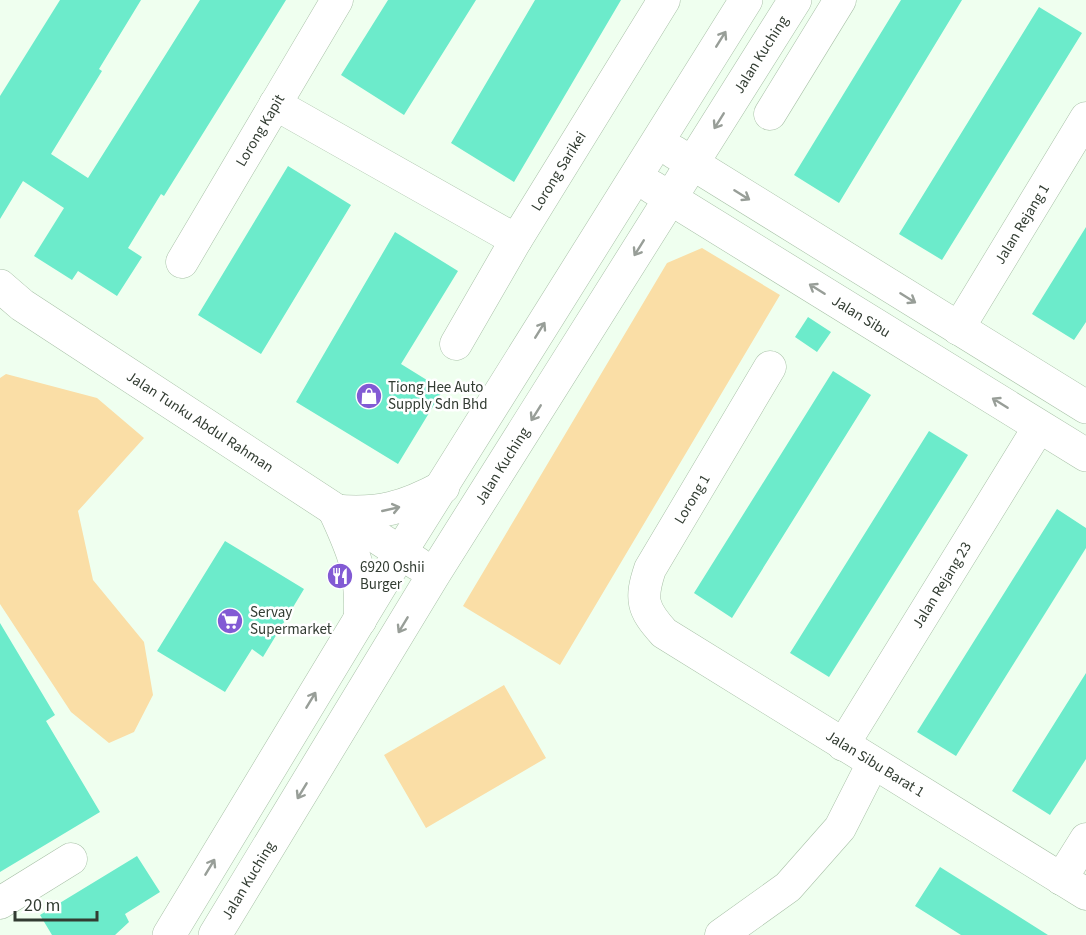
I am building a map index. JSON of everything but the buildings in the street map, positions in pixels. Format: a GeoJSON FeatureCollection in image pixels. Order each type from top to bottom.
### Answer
{"type":"FeatureCollection","features":[{"type":"Feature","properties":{"kind":"street","name":"Lorong Kapit"},"geometry":{"type":"LineString","coordinates":[[182,262],[338,0]]}},
{"type":"Feature","properties":{"kind":"street","name":"Lorong Sarikei"},"geometry":{"type":"LineString","coordinates":[[456,344],[516,240],[664,0]]}},
{"type":"Feature","properties":{"kind":"street"},"geometry":{"type":"LineString","coordinates":[[169,935],[400,553],[746,0]]}},
{"type":"Feature","properties":{"kind":"street","name":"Jalan Kuching"},"geometry":{"type":"LineString","coordinates":[[215,935],[434,574],[795,0]]}},
{"type":"Feature","properties":{"kind":"street"},"geometry":{"type":"LineString","coordinates":[[770,114],[840,0]]}},
{"type":"Feature","properties":{"kind":"street"},"geometry":{"type":"LineString","coordinates":[[275,104],[516,240]]}},
{"type":"Feature","properties":{"kind":"street","name":"Jalan Rejang 1"},"geometry":{"type":"LineString","coordinates":[[958,328],[1086,118]]}},
{"type":"Feature","properties":{"kind":"street"},"geometry":{"type":"LineString","coordinates":[[657,142],[1086,407]]}},
{"type":"Feature","properties":{"kind":"street","name":"Jalan Sibu"},"geometry":{"type":"LineString","coordinates":[[635,177],[1086,455]]}},
{"type":"Feature","properties":{"kind":"street","name":"Jalan Tunku Abdul Rahman"},"geometry":{"type":"LineString","coordinates":[[0,286],[22,305],[434,574]]}},
{"type":"Feature","properties":{"kind":"street","name":"Lorong 1"},"geometry":{"type":"LineString","coordinates":[[664,633],[650,618],[644,607],[643,590],[650,569],[770,367]]}},
{"type":"Feature","properties":{"kind":"street","name":"Jalan Rejang 23"},"geometry":{"type":"LineString","coordinates":[[843,745],[1039,427]]}},
{"type":"Feature","properties":{"kind":"street"},"geometry":{"type":"LineString","coordinates":[[360,620],[362,591],[357,563],[335,511],[367,513],[396,509],[443,487]]}},
{"type":"Feature","properties":{"kind":"street","name":"Jalan Sibu Barat 1"},"geometry":{"type":"LineString","coordinates":[[664,633],[1073,886]]}},
{"type":"Feature","properties":{"kind":"street"},"geometry":{"type":"LineString","coordinates":[[721,935],[788,887],[840,828],[873,763]]}},
{"type":"Feature","properties":{"kind":"street"},"geometry":{"type":"LineString","coordinates":[[1073,886],[1086,839]]}},
{"type":"Feature","properties":{"kind":"street"},"geometry":{"type":"LineString","coordinates":[[0,903],[71,860]]}},
{"type":"Feature","properties":{"kind":"shaded area"},"geometry":{"type":"Polygon","coordinates":[[[702,248],[780,295],[560,665],[463,606],[667,263],[702,248]]]}},
{"type":"Feature","properties":{"kind":"shaded area"},"geometry":{"type":"Polygon","coordinates":[[[6,374],[97,398],[144,438],[78,511],[93,580],[144,642],[153,695],[134,732],[109,743],[71,712],[0,604],[0,378],[6,374]]]}},
{"type":"Feature","properties":{"kind":"shaded area"},"geometry":{"type":"Polygon","coordinates":[[[504,685],[546,758],[426,828],[384,755],[504,685]]]}},
{"type":"Feature","properties":{"kind":"place","name":"Tiong Hee Auto Supply Sdn Bhd"},"geometry":{"type":"Point","coordinates":[369,396]}},
{"type":"Feature","properties":{"kind":"place","name":"6920 Oshii Burger"},"geometry":{"type":"Point","coordinates":[340,576]}},
{"type":"Feature","properties":{"kind":"place","name":"Servay Supermarket"},"geometry":{"type":"Point","coordinates":[230,621]}}]}
